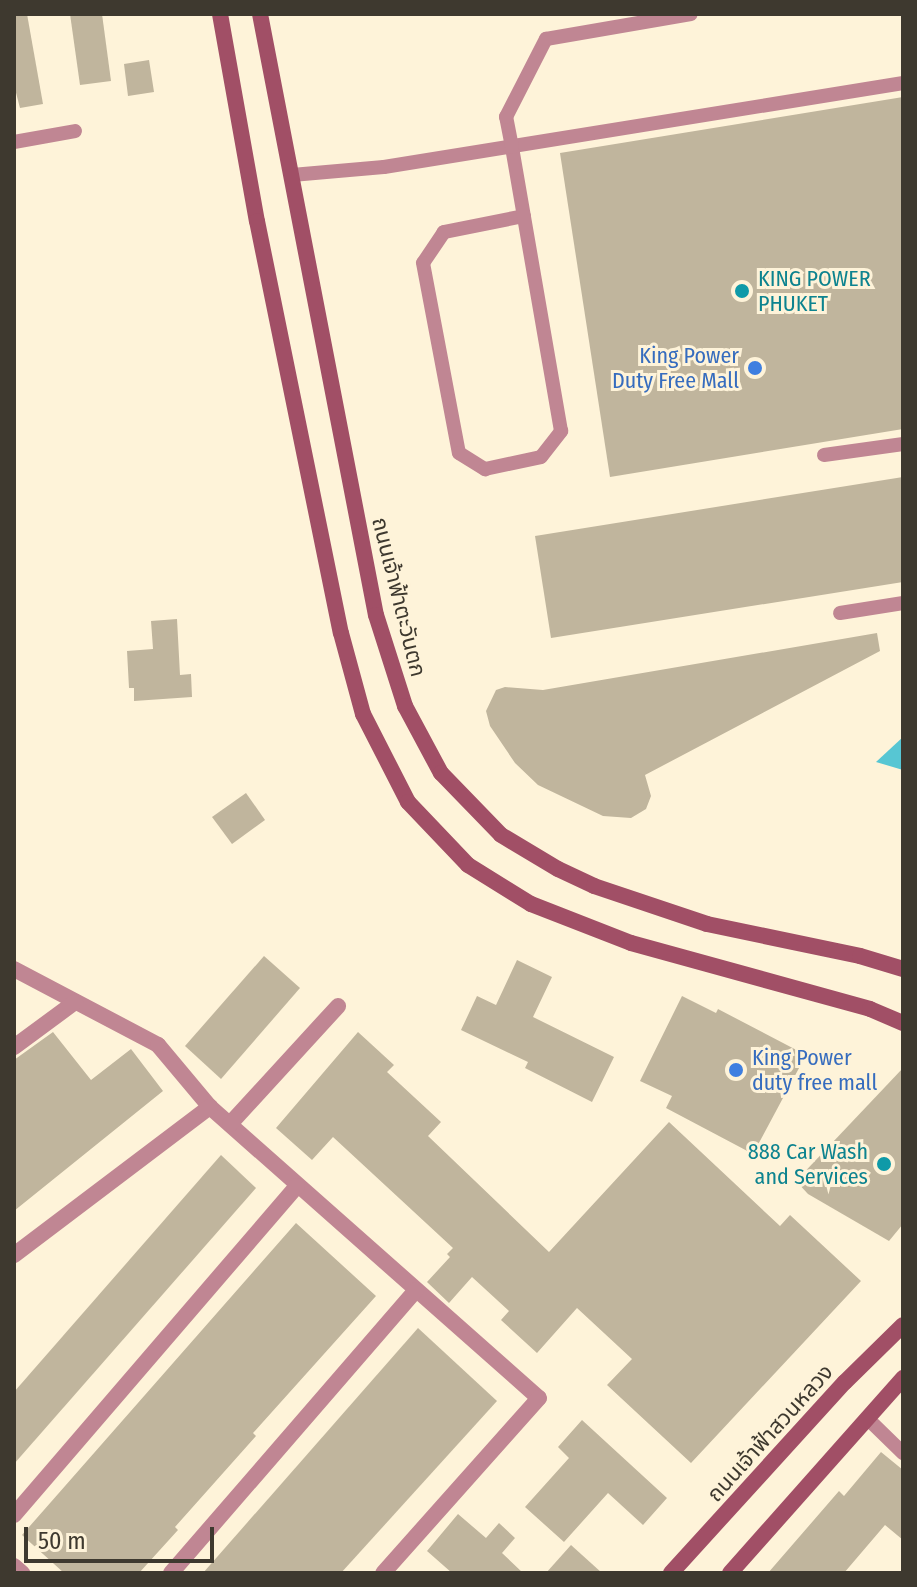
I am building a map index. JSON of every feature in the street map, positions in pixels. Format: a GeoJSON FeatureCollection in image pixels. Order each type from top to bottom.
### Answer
{"type":"FeatureCollection","features":[{"type":"Feature","properties":{"kind":"main road"},"geometry":{"type":"LineString","coordinates":[[220,14],[257,221],[352,678],[379,751],[413,809],[468,865],[531,904],[631,943],[870,1009],[903,1023]]}},
{"type":"Feature","properties":{"kind":"main road","name":"ถนนเจ้าฟ้าตะวันตก"},"geometry":{"type":"LineString","coordinates":[[260,14],[376,615],[405,706],[441,773],[501,835],[558,869],[594,886],[707,924],[860,956],[903,969]]}},
{"type":"Feature","properties":{"kind":"main road","name":"ถนนเจ้าฟ้าสวนหลวง"},"geometry":{"type":"LineString","coordinates":[[671,1573],[845,1382],[903,1325]]}},
{"type":"Feature","properties":{"kind":"main road"},"geometry":{"type":"LineString","coordinates":[[730,1573],[903,1378]]}},
{"type":"Feature","properties":{"kind":"street"},"geometry":{"type":"LineString","coordinates":[[14,969],[158,1045],[210,1107],[539,1398],[383,1573]]}},
{"type":"Feature","properties":{"kind":"street"},"geometry":{"type":"LineString","coordinates":[[14,1047],[75,1002]]}},
{"type":"Feature","properties":{"kind":"street"},"geometry":{"type":"LineString","coordinates":[[230,1124],[338,1006]]}},
{"type":"Feature","properties":{"kind":"street"},"geometry":{"type":"LineString","coordinates":[[14,1255],[210,1107]]}},
{"type":"Feature","properties":{"kind":"street"},"geometry":{"type":"LineString","coordinates":[[14,1515],[297,1186]]}},
{"type":"Feature","properties":{"kind":"street"},"geometry":{"type":"LineString","coordinates":[[171,1573],[416,1290]]}},
{"type":"Feature","properties":{"kind":"street"},"geometry":{"type":"LineString","coordinates":[[14,1566],[22,1573]]}},
{"type":"Feature","properties":{"kind":"lane"},"geometry":{"type":"LineString","coordinates":[[524,216],[444,232],[423,263],[459,453],[485,469],[541,457],[561,431],[524,216],[512,147],[506,117],[546,39],[691,14]]}},
{"type":"Feature","properties":{"kind":"lane"},"geometry":{"type":"LineString","coordinates":[[292,175],[384,167],[903,83]]}},
{"type":"Feature","properties":{"kind":"lane"},"geometry":{"type":"LineString","coordinates":[[14,142],[75,131]]}},
{"type":"Feature","properties":{"kind":"lane"},"geometry":{"type":"LineString","coordinates":[[824,455],[903,444]]}},
{"type":"Feature","properties":{"kind":"lane"},"geometry":{"type":"LineString","coordinates":[[840,613],[903,603]]}},
{"type":"Feature","properties":{"kind":"lane"},"geometry":{"type":"LineString","coordinates":[[868,1419],[903,1453]]}},
{"type":"Feature","properties":{"kind":"water"},"geometry":{"type":"Polygon","coordinates":[[[903,737],[903,770],[876,762],[903,737]]]}},
{"type":"Feature","properties":{"kind":"building"},"geometry":{"type":"Polygon","coordinates":[[[14,14],[27,14],[43,104],[20,108],[14,85],[14,14]]]}},
{"type":"Feature","properties":{"kind":"building"},"geometry":{"type":"Polygon","coordinates":[[[70,14],[102,14],[111,81],[80,85],[70,14]]]}},
{"type":"Feature","properties":{"kind":"building"},"geometry":{"type":"Polygon","coordinates":[[[149,60],[154,92],[128,96],[124,64],[149,60]]]}},
{"type":"Feature","properties":{"kind":"building","name":"KING POWER PHUKET"},"geometry":{"type":"Polygon","coordinates":[[[903,97],[903,429],[610,477],[560,153],[903,97]]]}},
{"type":"Feature","properties":{"kind":"building"},"geometry":{"type":"Polygon","coordinates":[[[903,477],[903,582],[551,638],[535,536],[903,477]]]}},
{"type":"Feature","properties":{"kind":"building"},"geometry":{"type":"Polygon","coordinates":[[[177,619],[180,675],[191,674],[192,697],[134,701],[134,688],[129,688],[127,651],[153,649],[151,621],[177,619]]]}},
{"type":"Feature","properties":{"kind":"building"},"geometry":{"type":"Polygon","coordinates":[[[877,633],[880,651],[645,775],[651,796],[646,809],[631,818],[603,816],[538,785],[515,763],[490,726],[486,711],[496,690],[505,687],[543,690],[877,633]]]}},
{"type":"Feature","properties":{"kind":"building"},"geometry":{"type":"Polygon","coordinates":[[[246,793],[265,820],[232,844],[212,817],[246,793]]]}},
{"type":"Feature","properties":{"kind":"building"},"geometry":{"type":"Polygon","coordinates":[[[264,956],[300,988],[221,1079],[185,1046],[264,956]]]}},
{"type":"Feature","properties":{"kind":"building"},"geometry":{"type":"Polygon","coordinates":[[[517,960],[552,977],[533,1017],[614,1057],[592,1102],[525,1068],[528,1062],[461,1030],[477,996],[496,1005],[517,960]]]}},
{"type":"Feature","properties":{"kind":"building"},"geometry":{"type":"Polygon","coordinates":[[[682,996],[716,1013],[718,1009],[806,1055],[753,1154],[666,1108],[672,1096],[640,1081],[682,996]]]}},
{"type":"Feature","properties":{"kind":"building"},"geometry":{"type":"Polygon","coordinates":[[[53,1032],[91,1080],[131,1049],[163,1091],[14,1211],[14,1060],[53,1032]]]}},
{"type":"Feature","properties":{"kind":"building"},"geometry":{"type":"Polygon","coordinates":[[[358,1032],[394,1065],[387,1072],[441,1122],[428,1136],[549,1252],[669,1122],[780,1226],[790,1215],[861,1281],[691,1463],[607,1385],[632,1359],[577,1308],[537,1353],[501,1320],[509,1311],[472,1277],[449,1303],[427,1282],[450,1257],[447,1254],[453,1248],[333,1137],[312,1160],[276,1128],[358,1032]]]}},
{"type":"Feature","properties":{"kind":"building"},"geometry":{"type":"Polygon","coordinates":[[[903,1068],[903,1224],[889,1241],[808,1194],[796,1181],[903,1068]]]}},
{"type":"Feature","properties":{"kind":"building"},"geometry":{"type":"Polygon","coordinates":[[[221,1155],[256,1188],[14,1464],[14,1392],[221,1155]]]}},
{"type":"Feature","properties":{"kind":"building"},"geometry":{"type":"Polygon","coordinates":[[[296,1223],[376,1296],[253,1433],[256,1436],[175,1527],[178,1530],[139,1573],[64,1573],[22,1535],[296,1223]]]}},
{"type":"Feature","properties":{"kind":"building"},"geometry":{"type":"Polygon","coordinates":[[[418,1328],[497,1401],[341,1573],[203,1573],[418,1328]]]}},
{"type":"Feature","properties":{"kind":"building"},"geometry":{"type":"Polygon","coordinates":[[[582,1420],[667,1498],[643,1525],[608,1493],[564,1542],[525,1507],[569,1458],[558,1447],[582,1420]]]}},
{"type":"Feature","properties":{"kind":"building"},"geometry":{"type":"Polygon","coordinates":[[[881,1452],[903,1470],[903,1540],[885,1525],[844,1573],[768,1573],[839,1491],[844,1496],[881,1452]]]}},
{"type":"Feature","properties":{"kind":"building"},"geometry":{"type":"Polygon","coordinates":[[[458,1514],[486,1538],[499,1523],[515,1538],[502,1553],[523,1573],[452,1573],[427,1551],[458,1514]]]}},
{"type":"Feature","properties":{"kind":"building"},"geometry":{"type":"Polygon","coordinates":[[[571,1545],[602,1573],[546,1573],[571,1545]]]}},
{"type":"Feature","properties":{"kind":"place","name":"KING POWER PHUKET"},"geometry":{"type":"Point","coordinates":[742,291]}},
{"type":"Feature","properties":{"kind":"place","name":"King Power Duty Free Mall"},"geometry":{"type":"Point","coordinates":[755,368]}},
{"type":"Feature","properties":{"kind":"place","name":"King Power duty free mall"},"geometry":{"type":"Point","coordinates":[736,1070]}},
{"type":"Feature","properties":{"kind":"place","name":"888 Car Wash and Services"},"geometry":{"type":"Point","coordinates":[884,1164]}}]}
